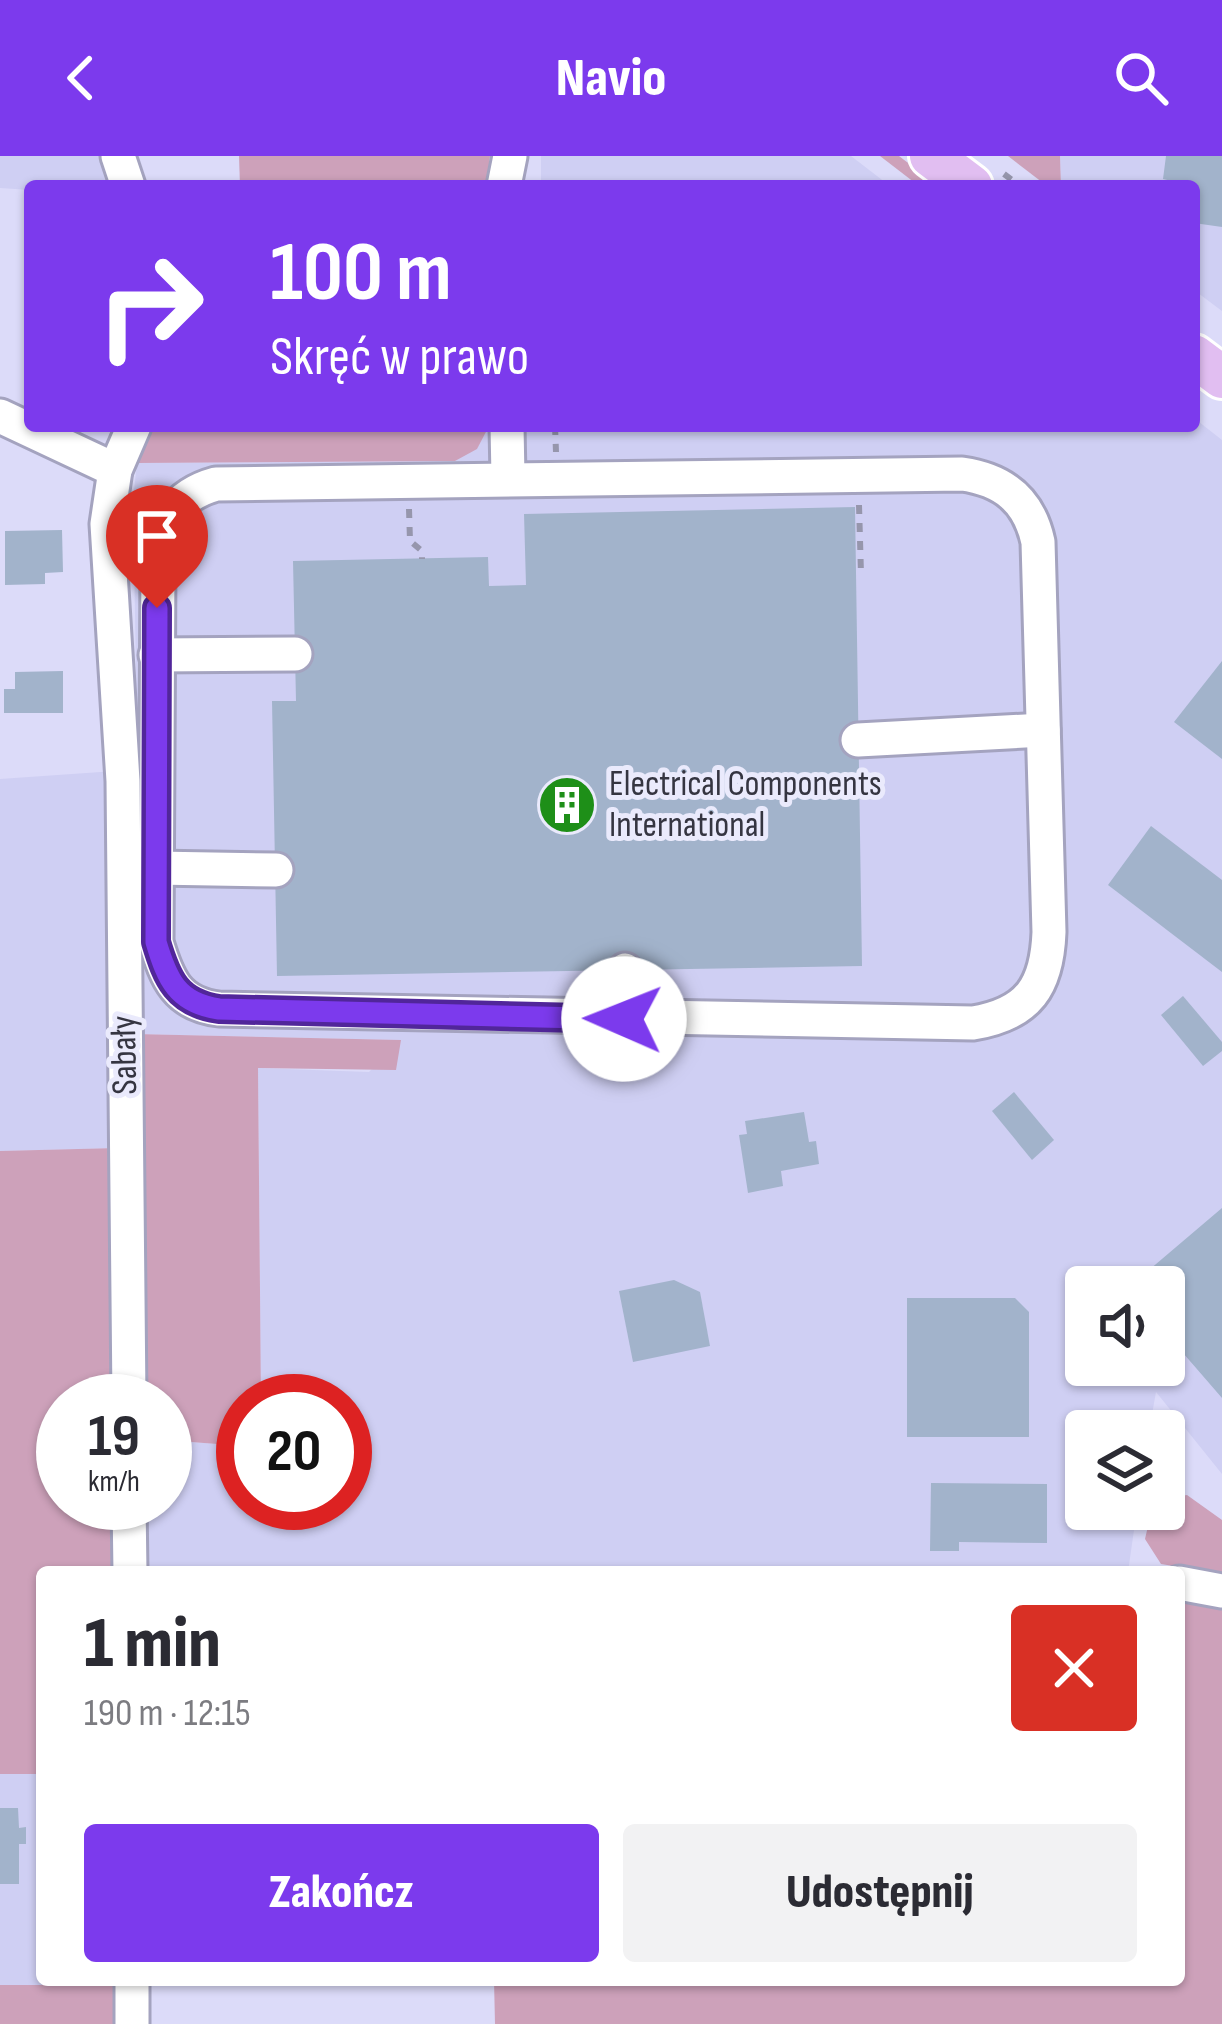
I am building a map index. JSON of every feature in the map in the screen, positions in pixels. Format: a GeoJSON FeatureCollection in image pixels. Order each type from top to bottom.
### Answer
{"type":"FeatureCollection","features":[{"type":"Feature","properties":{"kind":"main road"},"geometry":{"type":"LineString","coordinates":[[932,156],[963,180]]}},
{"type":"Feature","properties":{"kind":"street"},"geometry":{"type":"LineString","coordinates":[[34,432],[115,470]]}},
{"type":"Feature","properties":{"kind":"street","name":"Sabały"},"geometry":{"type":"LineString","coordinates":[[129,1374],[123,781],[107,524],[115,470],[131,432]]}},
{"type":"Feature","properties":{"kind":"street"},"geometry":{"type":"LineString","coordinates":[[507,432],[508,477]]}},
{"type":"Feature","properties":{"kind":"street"},"geometry":{"type":"LineString","coordinates":[[923,473],[985,477],[1024,503],[1038,542],[1048,957],[1034,993],[997,1019],[973,1023],[202,1007],[176,992],[156,942],[154,868],[160,539],[176,505],[194,490],[216,484],[508,477],[923,473]]}},
{"type":"Feature","properties":{"kind":"street"},"geometry":{"type":"LineString","coordinates":[[156,655],[295,654]]}},
{"type":"Feature","properties":{"kind":"street"},"geometry":{"type":"LineString","coordinates":[[858,740],[1043,730]]}},
{"type":"Feature","properties":{"kind":"street"},"geometry":{"type":"LineString","coordinates":[[154,868],[276,870]]}},
{"type":"Feature","properties":{"kind":"street"},"geometry":{"type":"LineString","coordinates":[[624,1019],[625,970]]}},
{"type":"Feature","properties":{"kind":"street"},"geometry":{"type":"LineString","coordinates":[[129,1530],[130,1566]]}},
{"type":"Feature","properties":{"kind":"street"},"geometry":{"type":"LineString","coordinates":[[1185,1584],[1222,1591]]}},
{"type":"Feature","properties":{"kind":"street"},"geometry":{"type":"LineString","coordinates":[[132,1986],[132,2024]]}},
{"type":"Feature","properties":{"kind":"shaded area"},"geometry":{"type":"Polygon","coordinates":[[[0,156],[104,156],[110,180],[24,180],[24,190],[0,188],[0,156]]]}},
{"type":"Feature","properties":{"kind":"shaded area"},"geometry":{"type":"Polygon","coordinates":[[[239,156],[490,156],[488,180],[240,180],[239,156]]]}},
{"type":"Feature","properties":{"kind":"shaded area"},"geometry":{"type":"Polygon","coordinates":[[[541,156],[851,156],[882,180],[541,180],[541,156]]]}},
{"type":"Feature","properties":{"kind":"shaded area"},"geometry":{"type":"Polygon","coordinates":[[[880,156],[899,156],[930,180],[911,180],[880,156]]]}},
{"type":"Feature","properties":{"kind":"shaded area"},"geometry":{"type":"Polygon","coordinates":[[[1008,156],[1060,156],[1061,180],[1039,180],[1008,156]]]}},
{"type":"Feature","properties":{"kind":"shaded area"},"geometry":{"type":"Polygon","coordinates":[[[1060,156],[1222,156],[1222,311],[1200,294],[1200,180],[1061,180],[1060,156]]]}},
{"type":"Feature","properties":{"kind":"shaded area"},"geometry":{"type":"Polygon","coordinates":[[[1200,423],[1222,440],[1222,1474],[1185,1428],[1185,1410],[1170,1410],[1156,1392],[1153,1410],[1065,1410],[1065,1530],[1134,1530],[1129,1566],[140,1566],[139,1530],[192,1530],[192,1442],[216,1444],[216,1530],[372,1530],[372,1374],[261,1374],[258,1068],[369,1072],[400,1040],[135,1034],[138,786],[133,500],[137,463],[455,461],[483,432],[1200,432],[1200,423]]]}},
{"type":"Feature","properties":{"kind":"shaded area"},"geometry":{"type":"Polygon","coordinates":[[[146,432],[486,432],[477,449],[455,461],[137,463],[146,432]]]}},
{"type":"Feature","properties":{"kind":"shaded area"},"geometry":{"type":"Polygon","coordinates":[[[115,771],[117,1148],[0,1151],[0,779],[115,771]]]}},
{"type":"Feature","properties":{"kind":"shaded area"},"geometry":{"type":"Polygon","coordinates":[[[135,1034],[401,1040],[396,1070],[258,1068],[261,1374],[216,1374],[216,1444],[192,1442],[192,1374],[137,1374],[135,1034]]]}},
{"type":"Feature","properties":{"kind":"shaded area"},"geometry":{"type":"Polygon","coordinates":[[[117,1148],[120,1374],[36,1374],[36,1530],[121,1530],[121,1566],[36,1566],[36,1774],[0,1774],[0,1151],[117,1148]]]}},
{"type":"Feature","properties":{"kind":"shaded area"},"geometry":{"type":"Polygon","coordinates":[[[1187,1495],[1222,1520],[1222,1574],[1161,1564],[1145,1539],[1147,1530],[1185,1530],[1187,1495]]]}},
{"type":"Feature","properties":{"kind":"shaded area"},"geometry":{"type":"Polygon","coordinates":[[[1185,1598],[1222,1603],[1222,2024],[495,2024],[494,1986],[1185,1986],[1185,1598]]]}},
{"type":"Feature","properties":{"kind":"shaded area"},"geometry":{"type":"Polygon","coordinates":[[[0,1774],[36,1774],[36,1985],[0,1985],[0,1774]]]}},
{"type":"Feature","properties":{"kind":"shaded area"},"geometry":{"type":"Polygon","coordinates":[[[0,1985],[113,1986],[121,1991],[122,2024],[0,2024],[0,1985]]]}},
{"type":"Feature","properties":{"kind":"building"},"geometry":{"type":"Polygon","coordinates":[[[1166,156],[1222,156],[1222,227],[1200,224],[1200,180],[1163,179],[1166,156]]]}},
{"type":"Feature","properties":{"kind":"building","name":"Electrical Components International"},"geometry":{"type":"Polygon","coordinates":[[[855,507],[862,966],[277,976],[272,701],[296,701],[293,561],[488,557],[489,586],[526,585],[524,514],[855,507]]]}},
{"type":"Feature","properties":{"kind":"building"},"geometry":{"type":"Polygon","coordinates":[[[62,530],[63,572],[45,573],[45,584],[5,585],[5,531],[62,530]]]}},
{"type":"Feature","properties":{"kind":"building"},"geometry":{"type":"Polygon","coordinates":[[[1222,661],[1222,759],[1174,722],[1222,661]]]}},
{"type":"Feature","properties":{"kind":"building"},"geometry":{"type":"Polygon","coordinates":[[[63,671],[63,713],[4,713],[4,689],[15,689],[15,672],[63,671]]]}},
{"type":"Feature","properties":{"kind":"building"},"geometry":{"type":"Polygon","coordinates":[[[1151,826],[1222,880],[1222,972],[1108,885],[1151,826]]]}},
{"type":"Feature","properties":{"kind":"building"},"geometry":{"type":"Polygon","coordinates":[[[1183,996],[1222,1042],[1222,1051],[1203,1066],[1161,1015],[1183,996]]]}},
{"type":"Feature","properties":{"kind":"building"},"geometry":{"type":"Polygon","coordinates":[[[1014,1092],[1054,1140],[1032,1160],[992,1111],[1014,1092]]]}},
{"type":"Feature","properties":{"kind":"building"},"geometry":{"type":"Polygon","coordinates":[[[804,1112],[819,1164],[781,1171],[783,1186],[748,1193],[739,1135],[747,1134],[745,1121],[804,1112]]]}},
{"type":"Feature","properties":{"kind":"building"},"geometry":{"type":"Polygon","coordinates":[[[1222,1208],[1222,1398],[1185,1355],[1185,1266],[1154,1266],[1222,1208]]]}},
{"type":"Feature","properties":{"kind":"building"},"geometry":{"type":"Polygon","coordinates":[[[674,1280],[700,1292],[710,1346],[633,1362],[619,1291],[674,1280]]]}},
{"type":"Feature","properties":{"kind":"building"},"geometry":{"type":"Polygon","coordinates":[[[907,1298],[1015,1298],[1029,1312],[1029,1437],[907,1437],[907,1298]]]}},
{"type":"Feature","properties":{"kind":"building"},"geometry":{"type":"Polygon","coordinates":[[[931,1483],[1047,1484],[1047,1543],[959,1542],[959,1551],[930,1551],[931,1483]]]}},
{"type":"Feature","properties":{"kind":"building"},"geometry":{"type":"Polygon","coordinates":[[[0,1808],[18,1808],[19,1828],[26,1827],[26,1844],[19,1844],[19,1884],[0,1884],[0,1808]]]}},
{"type":"Feature","properties":{"kind":"place","name":"Electrical Components International"},"geometry":{"type":"Point","coordinates":[567,805]}},
{"type":"Feature","properties":{"kind":"route"},"geometry":{"type":"LineString","coordinates":[[157,608],[156,942],[176,992],[202,1007],[219,1009],[624,1019]]}}]}
